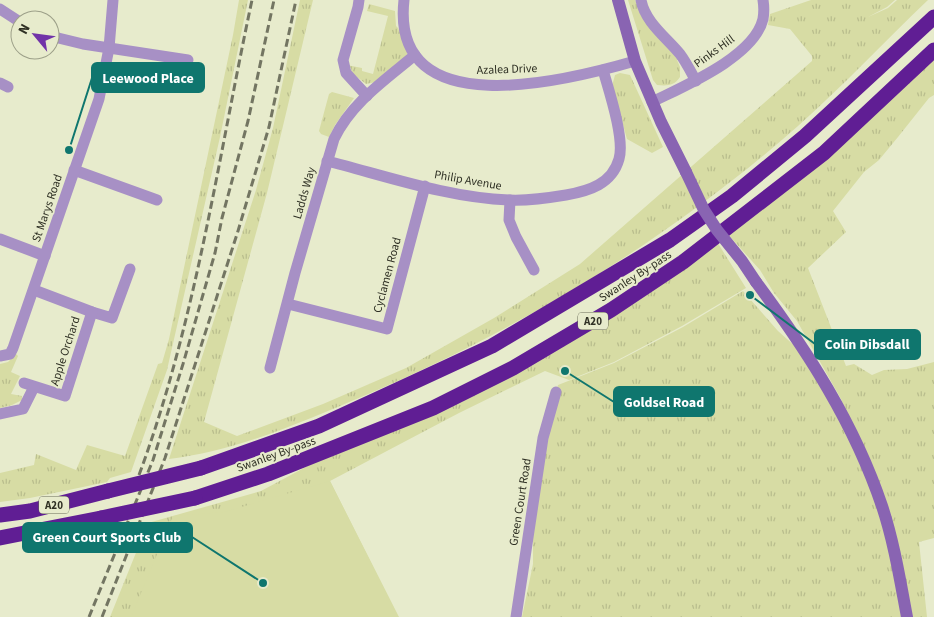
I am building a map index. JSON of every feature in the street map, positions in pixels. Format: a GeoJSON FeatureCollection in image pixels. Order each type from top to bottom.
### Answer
{"type":"FeatureCollection","features":[{"type":"Feature","properties":{"kind":"highway","name":"Swanley By-pass"},"geometry":{"type":"LineString","coordinates":[[0,516],[30,511],[217,463],[319,426],[492,346],[670,240],[732,196],[805,136],[934,17]]}},
{"type":"Feature","properties":{"kind":"highway","name":"Swanley By-pass"},"geometry":{"type":"LineString","coordinates":[[85,522],[195,498],[268,474],[433,408],[513,368],[611,310],[683,262],[824,153],[934,50]]}},
{"type":"Feature","properties":{"kind":"highway","name":"A20"},"geometry":{"type":"LineString","coordinates":[[0,538],[85,522]]}},
{"type":"Feature","properties":{"kind":"highway"},"geometry":{"type":"LineString","coordinates":[[0,545],[57,535],[85,522]]}},
{"type":"Feature","properties":{"kind":"main road"},"geometry":{"type":"LineString","coordinates":[[618,0],[635,60],[652,102],[704,210],[788,326],[855,437],[882,506],[893,547],[907,617]]}},
{"type":"Feature","properties":{"kind":"street","name":"St Marys Road"},"geometry":{"type":"LineString","coordinates":[[0,356],[10,354],[13,348],[99,99],[110,48],[113,0]]}},
{"type":"Feature","properties":{"kind":"street"},"geometry":{"type":"LineString","coordinates":[[359,0],[343,60],[346,73],[367,96]]}},
{"type":"Feature","properties":{"kind":"street","name":"Azalea Drive"},"geometry":{"type":"LineString","coordinates":[[404,0],[402,24],[406,40],[415,55],[435,74],[466,83],[506,86],[542,82],[603,70],[635,60]]}},
{"type":"Feature","properties":{"kind":"street"},"geometry":{"type":"LineString","coordinates":[[641,0],[642,8],[651,21],[681,54],[696,81]]}},
{"type":"Feature","properties":{"kind":"street","name":"Pinks Hill"},"geometry":{"type":"LineString","coordinates":[[652,102],[696,81],[718,68],[737,53],[752,39],[759,29],[763,18],[763,0]]}},
{"type":"Feature","properties":{"kind":"street"},"geometry":{"type":"LineString","coordinates":[[60,38],[83,44],[188,60]]}},
{"type":"Feature","properties":{"kind":"street","name":"Ladds Way"},"geometry":{"type":"LineString","coordinates":[[270,368],[327,161],[341,125],[354,108],[415,55]]}},
{"type":"Feature","properties":{"kind":"street","name":"Philip Avenue"},"geometry":{"type":"LineString","coordinates":[[327,161],[471,196],[510,200],[546,199],[577,193],[604,183],[610,177],[620,158],[620,137],[603,70]]}},
{"type":"Feature","properties":{"kind":"street"},"geometry":{"type":"LineString","coordinates":[[74,170],[157,200]]}},
{"type":"Feature","properties":{"kind":"street","name":"Cyclamen Road"},"geometry":{"type":"LineString","coordinates":[[288,304],[387,329],[425,186]]}},
{"type":"Feature","properties":{"kind":"street"},"geometry":{"type":"LineString","coordinates":[[510,200],[509,220],[534,270]]}},
{"type":"Feature","properties":{"kind":"street"},"geometry":{"type":"LineString","coordinates":[[0,239],[45,256]]}},
{"type":"Feature","properties":{"kind":"street","name":"Apple Orchard"},"geometry":{"type":"LineString","coordinates":[[34,290],[112,318],[130,269]]}},
{"type":"Feature","properties":{"kind":"street","name":"Apple Orchard"},"geometry":{"type":"LineString","coordinates":[[0,414],[23,409],[29,385],[65,396],[92,312]]}},
{"type":"Feature","properties":{"kind":"street","name":"Green Court Road"},"geometry":{"type":"LineString","coordinates":[[516,617],[543,438],[556,392]]}},
{"type":"Feature","properties":{"kind":"green space"},"geometry":{"type":"Polygon","coordinates":[[[239,0],[248,0],[220,137],[167,370],[131,472],[110,478],[107,482],[30,498],[0,502],[0,473],[34,465],[36,454],[76,470],[87,445],[125,456],[158,364],[162,363],[169,339],[239,0]]]}},
{"type":"Feature","properties":{"kind":"green space"},"geometry":{"type":"Polygon","coordinates":[[[300,0],[313,0],[267,193],[204,422],[237,436],[323,404],[406,368],[494,318],[580,264],[812,61],[812,56],[790,29],[768,25],[770,14],[811,0],[895,0],[887,7],[868,17],[888,8],[897,0],[928,0],[815,111],[749,167],[699,206],[592,278],[481,341],[366,395],[269,434],[219,449],[169,459],[256,190],[273,128],[300,0]]]}},
{"type":"Feature","properties":{"kind":"green space"},"geometry":{"type":"Polygon","coordinates":[[[628,0],[635,0],[641,14],[679,59],[677,60],[680,67],[680,77],[673,84],[657,85],[653,80],[628,0]]]}},
{"type":"Feature","properties":{"kind":"green space"},"geometry":{"type":"Polygon","coordinates":[[[369,4],[395,11],[396,26],[407,49],[407,56],[376,82],[366,84],[352,73],[351,68],[347,65],[362,68],[362,71],[373,74],[388,16],[367,11],[369,4]]]}},
{"type":"Feature","properties":{"kind":"green space"},"geometry":{"type":"Polygon","coordinates":[[[934,51],[934,95],[929,98],[879,160],[864,172],[833,211],[846,232],[808,268],[846,366],[854,364],[872,375],[884,370],[907,369],[934,362],[934,538],[919,542],[927,617],[909,617],[882,506],[841,399],[797,321],[774,293],[760,270],[725,231],[934,51]]]}},
{"type":"Feature","properties":{"kind":"green space"},"geometry":{"type":"Polygon","coordinates":[[[620,73],[630,75],[663,147],[652,153],[627,139],[612,86],[615,75],[620,73]]]}},
{"type":"Feature","properties":{"kind":"green space"},"geometry":{"type":"Polygon","coordinates":[[[332,92],[354,98],[329,137],[321,134],[319,131],[329,94],[332,92]]]}},
{"type":"Feature","properties":{"kind":"green space"},"geometry":{"type":"Polygon","coordinates":[[[714,237],[746,288],[682,326],[614,362],[569,380],[545,371],[459,413],[330,481],[398,617],[110,617],[148,523],[261,491],[345,446],[513,368],[714,237]]]}},
{"type":"Feature","properties":{"kind":"green space"},"geometry":{"type":"Polygon","coordinates":[[[743,291],[778,331],[806,356],[834,401],[880,507],[906,617],[522,617],[533,564],[533,511],[544,439],[558,385],[614,363],[683,327],[743,291]]]}},
{"type":"Feature","properties":{"kind":"green space"},"geometry":{"type":"Polygon","coordinates":[[[16,354],[18,356],[11,372],[20,376],[11,394],[22,396],[22,400],[0,408],[0,364],[8,362],[16,354]]]}},
{"type":"Feature","properties":{"kind":"green space"},"geometry":{"type":"Polygon","coordinates":[[[330,481],[399,617],[131,617],[173,516],[224,512],[330,481]]]}},
{"type":"Feature","properties":{"kind":"railway"},"geometry":{"type":"LineString","coordinates":[[139,475],[159,417],[191,299],[252,0]]}},
{"type":"Feature","properties":{"kind":"railway"},"geometry":{"type":"LineString","coordinates":[[89,617],[153,460],[183,364],[215,253],[222,218],[248,121],[274,0]]}},
{"type":"Feature","properties":{"kind":"railway"},"geometry":{"type":"LineString","coordinates":[[102,617],[165,458],[238,231],[269,127],[296,0]]}},
{"type":"Feature","properties":{"kind":"place","name":"Leewood Place"},"geometry":{"type":"Point","coordinates":[69,150]}},
{"type":"Feature","properties":{"kind":"place","name":"Colin Dibsdall"},"geometry":{"type":"Point","coordinates":[750,295]}},
{"type":"Feature","properties":{"kind":"place","name":"Goldsel Road"},"geometry":{"type":"Point","coordinates":[565,371]}},
{"type":"Feature","properties":{"kind":"place","name":"Green Court Sports Club"},"geometry":{"type":"Point","coordinates":[263,583]}}]}
